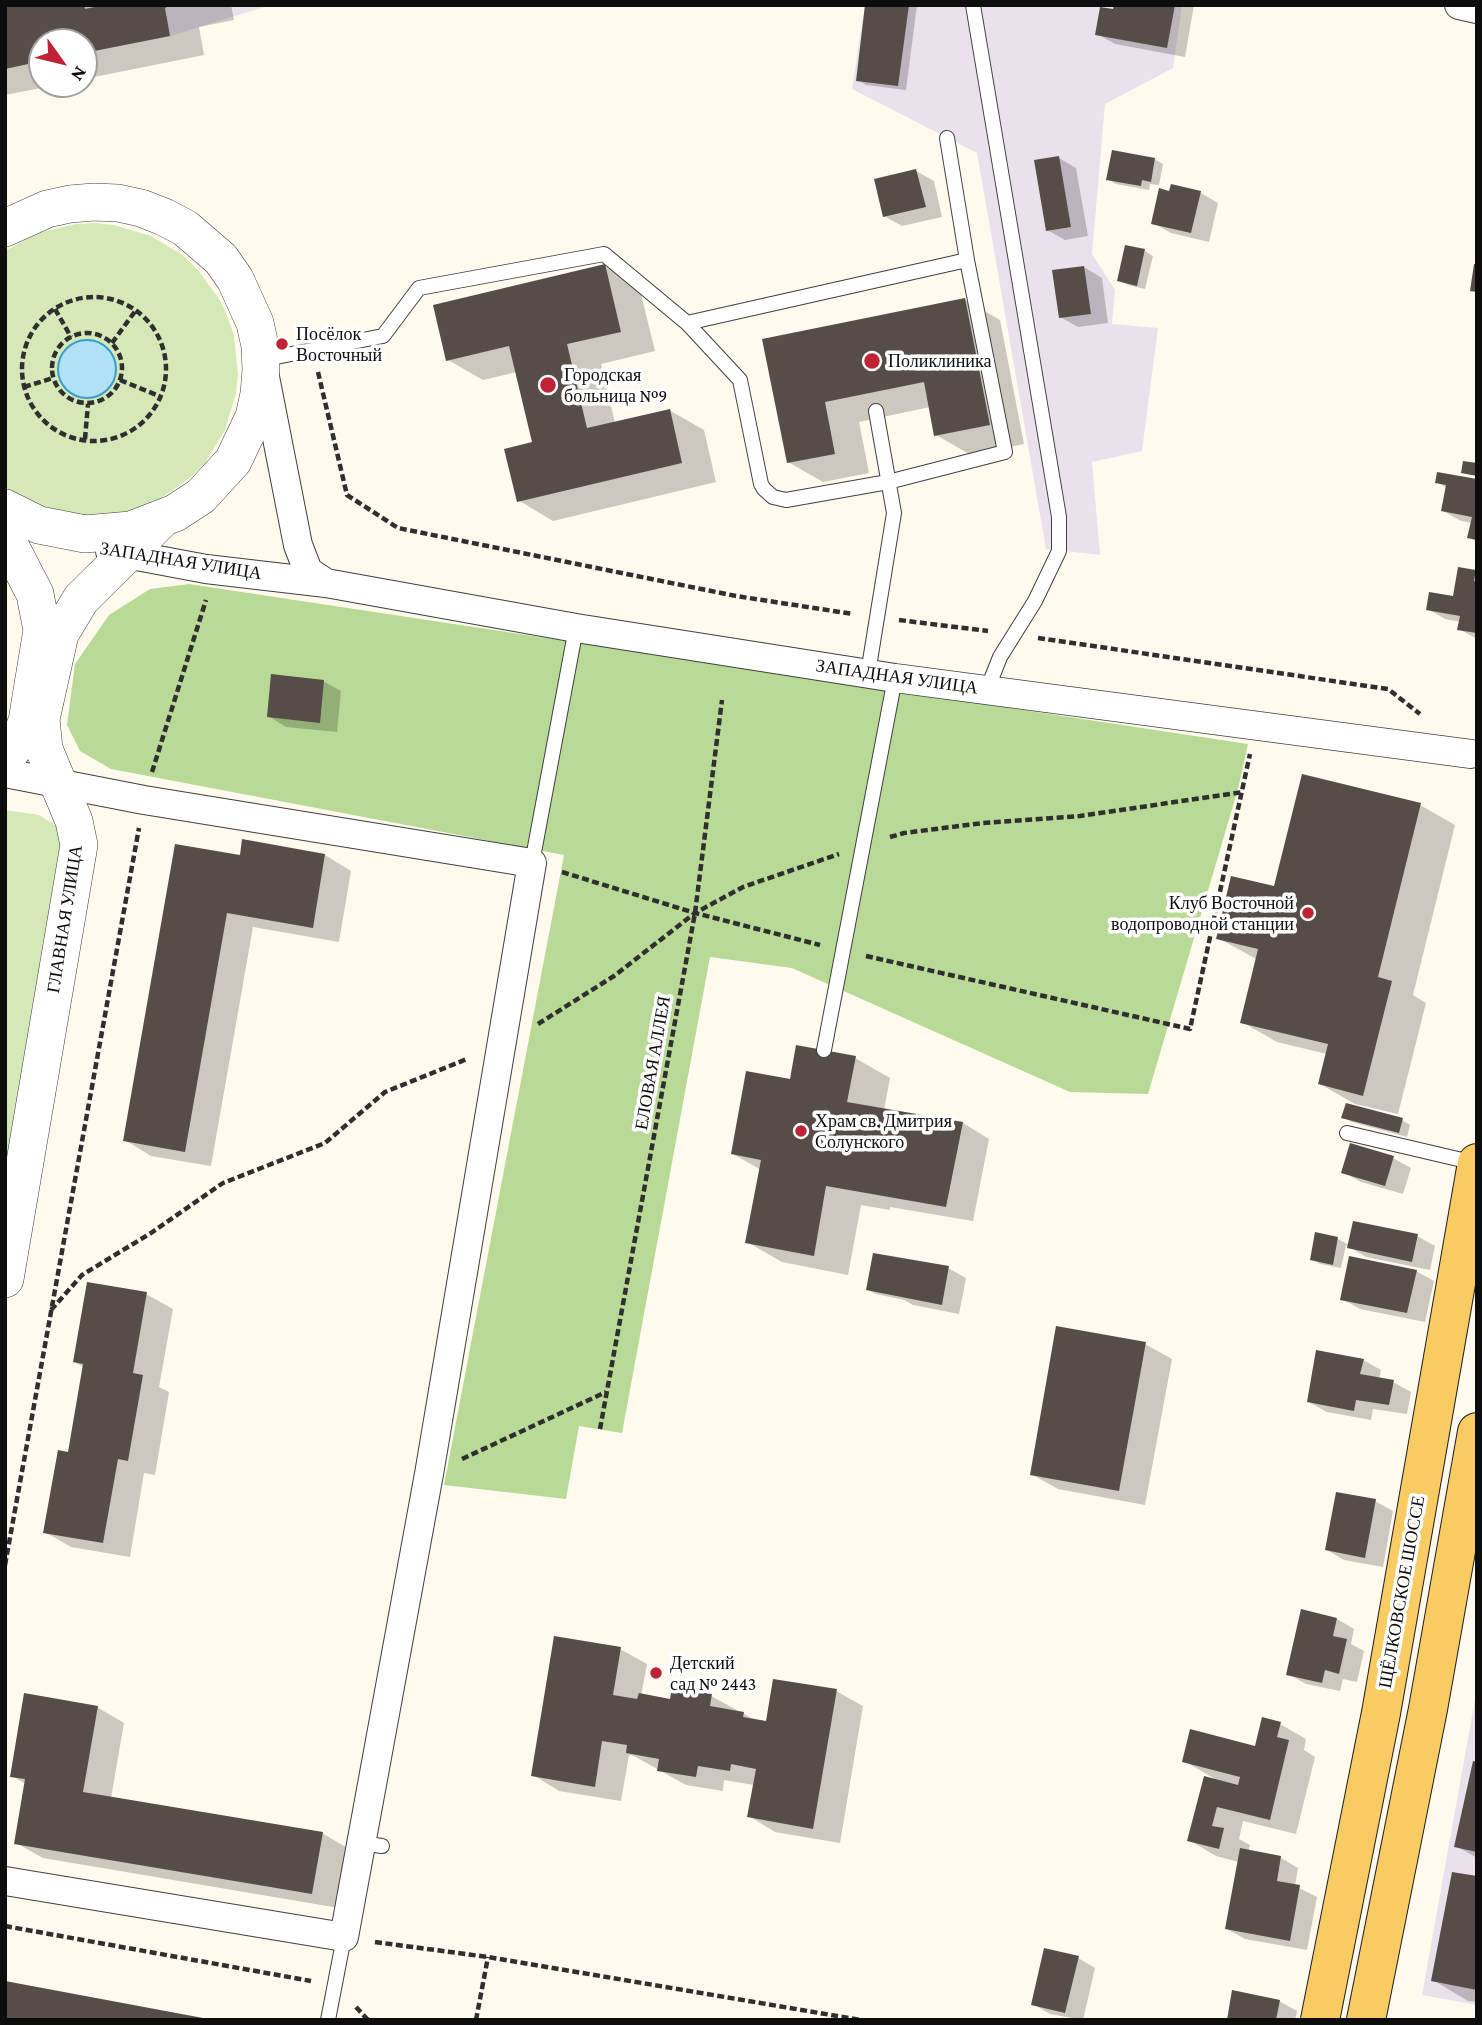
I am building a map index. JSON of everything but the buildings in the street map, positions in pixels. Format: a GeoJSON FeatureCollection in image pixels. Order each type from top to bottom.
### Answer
{"type":"FeatureCollection","features":[{"type":"Feature","properties":{"kind":"main road","name":"ЩЁЛКОВСКОЕ ШОССЕ"},"geometry":{"type":"LineString","coordinates":[[1320,2020],[1381,1713],[1477,1163]]}},
{"type":"Feature","properties":{"kind":"main road"},"geometry":{"type":"LineString","coordinates":[[1367,2020],[1428,1709],[1477,1432]]}},
{"type":"Feature","properties":{"kind":"street"},"geometry":{"type":"LineString","coordinates":[[1459,5],[1477,9]]}},
{"type":"Feature","properties":{"kind":"street"},"geometry":{"type":"LineString","coordinates":[[5,218],[70,204],[118,203],[141,208],[185,228],[221,259],[235,279],[255,323],[298,545],[308,571],[326,583]]}},
{"type":"Feature","properties":{"kind":"street"},"geometry":{"type":"LineString","coordinates":[[5,228],[47,209]]}},
{"type":"Feature","properties":{"kind":"street"},"geometry":{"type":"LineString","coordinates":[[5,508],[40,525],[70,533],[100,534],[131,530],[161,520],[201,496],[233,461],[254,417],[259,394],[261,360]]}},
{"type":"Feature","properties":{"kind":"street","name":"ГЛАВНАЯ УЛИЦА"},"geometry":{"type":"LineString","coordinates":[[5,1279],[79,845],[74,821],[44,749],[41,719],[60,634],[82,599],[161,520]]}},
{"type":"Feature","properties":{"kind":"street","name":"ЗАПАДНАЯ УЛИЦА"},"geometry":{"type":"LineString","coordinates":[[40,525],[67,539],[97,548],[206,569],[326,583],[576,628],[882,676],[1471,754]]}},
{"type":"Feature","properties":{"kind":"street"},"geometry":{"type":"LineString","coordinates":[[5,536],[35,594],[42,630],[27,721],[19,741],[5,759]]}},
{"type":"Feature","properties":{"kind":"street"},"geometry":{"type":"LineString","coordinates":[[5,773],[144,800],[532,863],[500,1042],[433,1485],[372,1844],[344,1937],[5,1881]]}},
{"type":"Feature","properties":{"kind":"lane"},"geometry":{"type":"LineString","coordinates":[[973,5],[1059,517],[1059,551],[1035,601],[1000,657],[987,690]]}},
{"type":"Feature","properties":{"kind":"lane"},"geometry":{"type":"LineString","coordinates":[[261,360],[383,336],[419,288],[604,254],[687,323],[740,380],[761,484],[768,493],[786,500],[888,482],[1005,453],[967,260],[947,138]]}},
{"type":"Feature","properties":{"kind":"lane"},"geometry":{"type":"LineString","coordinates":[[687,323],[967,260]]}},
{"type":"Feature","properties":{"kind":"lane"},"geometry":{"type":"LineString","coordinates":[[824,1050],[863,846],[882,676],[877,617],[894,513],[876,411]]}},
{"type":"Feature","properties":{"kind":"lane"},"geometry":{"type":"LineString","coordinates":[[532,863],[576,628]]}},
{"type":"Feature","properties":{"kind":"lane"},"geometry":{"type":"LineString","coordinates":[[1347,1133],[1477,1163]]}},
{"type":"Feature","properties":{"kind":"lane"},"geometry":{"type":"LineString","coordinates":[[328,2020],[344,1937]]}},
{"type":"Feature","properties":{"kind":"path"},"geometry":{"type":"LineString","coordinates":[[83,297],[120,301],[153,326],[164,347],[167,375],[155,409],[137,428],[123,435],[98,441],[68,436],[42,419],[24,387],[22,363],[31,334],[48,313],[55,309],[70,300],[83,297]]}},
{"type":"Feature","properties":{"kind":"path"},"geometry":{"type":"LineString","coordinates":[[55,309],[71,337]]}},
{"type":"Feature","properties":{"kind":"path"},"geometry":{"type":"LineString","coordinates":[[112,343],[135,310]]}},
{"type":"Feature","properties":{"kind":"path"},"geometry":{"type":"LineString","coordinates":[[79,334],[96,334],[112,343],[121,360],[120,380],[109,396],[88,404],[68,398],[60,391],[53,378],[52,365],[54,354],[61,345],[79,334]]}},
{"type":"Feature","properties":{"kind":"path"},"geometry":{"type":"LineString","coordinates":[[313,349],[347,495],[398,528],[736,596],[1388,690],[1471,754]]}},
{"type":"Feature","properties":{"kind":"path"},"geometry":{"type":"LineString","coordinates":[[24,387],[53,378]]}},
{"type":"Feature","properties":{"kind":"path"},"geometry":{"type":"LineString","coordinates":[[120,380],[159,396]]}},
{"type":"Feature","properties":{"kind":"path"},"geometry":{"type":"LineString","coordinates":[[85,439],[88,404]]}},
{"type":"Feature","properties":{"kind":"path"},"geometry":{"type":"LineString","coordinates":[[5,1565],[144,800],[207,600]]}},
{"type":"Feature","properties":{"kind":"path","name":"ЕЛОВАЯ АЛЛЕЯ"},"geometry":{"type":"LineString","coordinates":[[600,1429],[695,913],[722,700]]}},
{"type":"Feature","properties":{"kind":"path"},"geometry":{"type":"LineString","coordinates":[[532,863],[695,913],[843,951],[1190,1029],[1256,725]]}},
{"type":"Feature","properties":{"kind":"path"},"geometry":{"type":"LineString","coordinates":[[51,1310],[82,1275],[151,1233],[223,1183],[325,1143],[385,1092],[542,1021],[614,976],[695,913],[743,887],[904,833],[983,823],[1080,816],[1243,792]]}},
{"type":"Feature","properties":{"kind":"path"},"geometry":{"type":"LineString","coordinates":[[433,1485],[607,1391]]}},
{"type":"Feature","properties":{"kind":"path"},"geometry":{"type":"LineString","coordinates":[[5,1926],[334,1985]]}},
{"type":"Feature","properties":{"kind":"path"},"geometry":{"type":"LineString","coordinates":[[344,1937],[488,1957],[861,2020]]}},
{"type":"Feature","properties":{"kind":"path"},"geometry":{"type":"LineString","coordinates":[[476,2020],[488,1957]]}},
{"type":"Feature","properties":{"kind":"path"},"geometry":{"type":"LineString","coordinates":[[360,2012],[368,2020]]}},
{"type":"Feature","properties":{"kind":"shaded area"},"geometry":{"type":"Polygon","coordinates":[[[5,5],[271,5],[170,36],[98,50],[98,28],[28,28],[28,64],[5,69],[5,5]]]}},
{"type":"Feature","properties":{"kind":"shaded area"},"geometry":{"type":"Polygon","coordinates":[[[865,5],[1182,5],[1173,68],[1105,104],[1092,254],[1115,290],[1112,324],[1158,328],[1142,451],[1092,462],[1100,555],[1046,549],[977,153],[852,89],[865,5]]]}},
{"type":"Feature","properties":{"kind":"shaded area"},"geometry":{"type":"Polygon","coordinates":[[[1477,1688],[1477,2005],[1422,1995],[1477,1688]]]}},
{"type":"Feature","properties":{"kind":"green space"},"geometry":{"type":"Polygon","coordinates":[[[76,224],[114,225],[151,236],[184,256],[197,269],[220,300],[228,318],[234,336],[238,374],[236,393],[225,430],[205,463],[191,477],[160,499],[125,513],[86,517],[49,511],[5,489],[5,251],[38,233],[76,224]]]}},
{"type":"Feature","properties":{"kind":"green space"},"geometry":{"type":"Polygon","coordinates":[[[189,584],[1248,744],[1238,789],[1148,1094],[1070,1092],[792,968],[710,957],[622,1433],[579,1426],[566,1499],[444,1485],[564,855],[111,769],[80,751],[67,725],[75,664],[109,615],[150,589],[189,584]]]}},
{"type":"Feature","properties":{"kind":"green space"},"geometry":{"type":"Polygon","coordinates":[[[5,810],[39,815],[58,827],[64,850],[5,1182],[5,810]]]}},
{"type":"Feature","properties":{"kind":"water"},"geometry":{"type":"Polygon","coordinates":[[[81,340],[93,340],[108,348],[116,363],[116,375],[108,390],[93,398],[81,398],[66,390],[58,375],[58,363],[66,348],[81,340]]]}},
{"type":"Feature","properties":{"kind":"place","name":"Посёлок Восточный"},"geometry":{"type":"Point","coordinates":[282,344]}},
{"type":"Feature","properties":{"kind":"place","name":"Поликлиника"},"geometry":{"type":"Point","coordinates":[872,361]}},
{"type":"Feature","properties":{"kind":"place","name":"Городская больница №9"},"geometry":{"type":"Point","coordinates":[548,385]}},
{"type":"Feature","properties":{"kind":"place","name":"Клуб Восточной водопроводной станции"},"geometry":{"type":"Point","coordinates":[1308,913]}},
{"type":"Feature","properties":{"kind":"place","name":"Храм св. Дмитрия Солунского"},"geometry":{"type":"Point","coordinates":[801,1131]}},
{"type":"Feature","properties":{"kind":"place","name":"Детский сад № 2443"},"geometry":{"type":"Point","coordinates":[656,1673]}}]}
